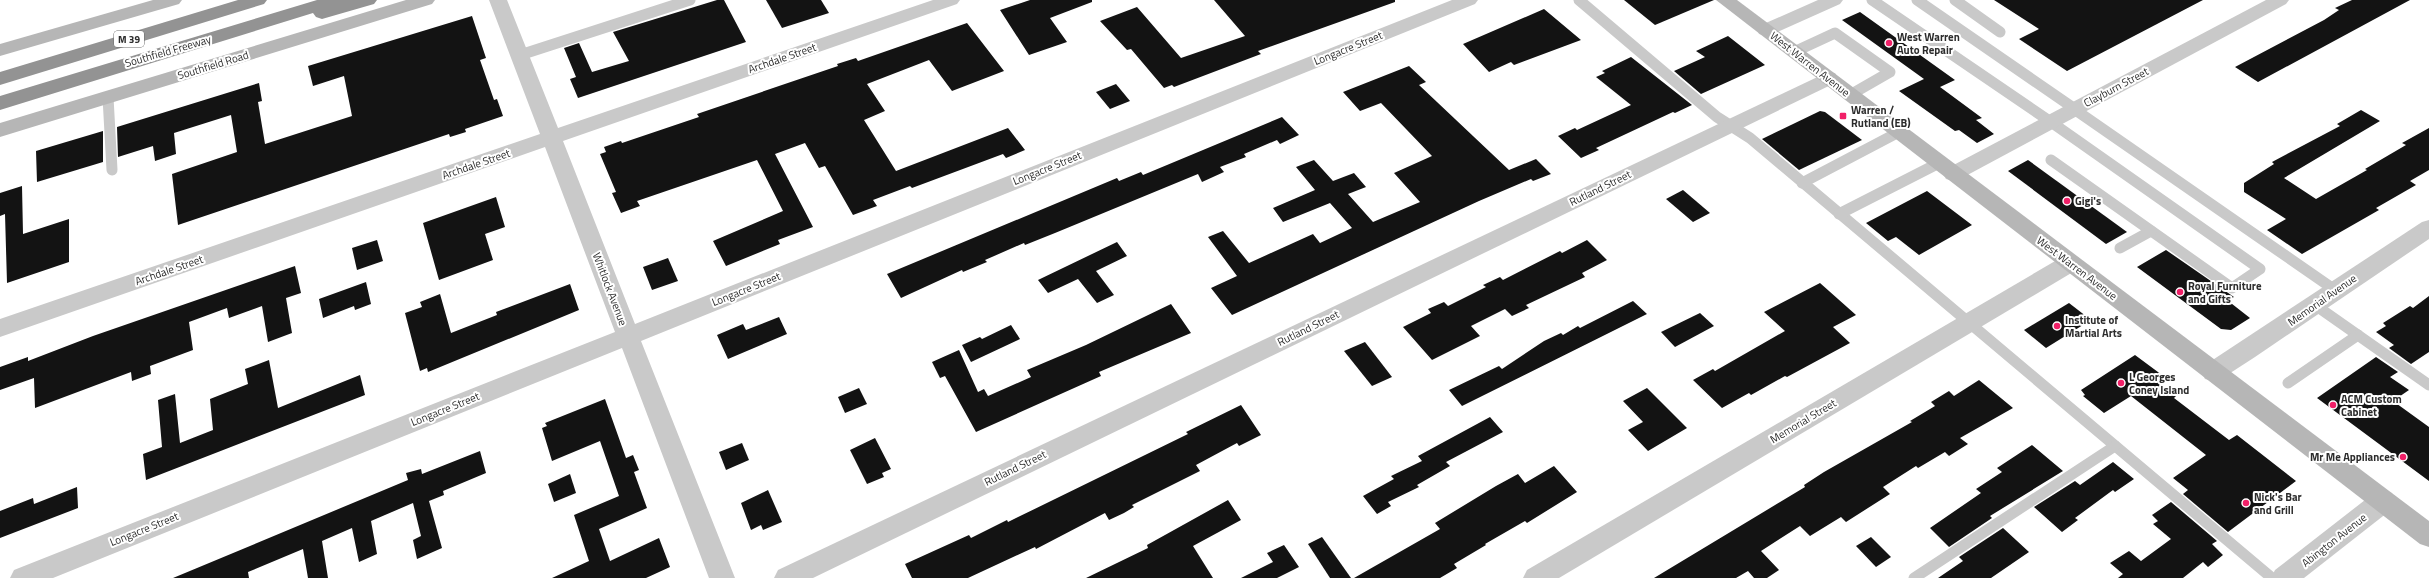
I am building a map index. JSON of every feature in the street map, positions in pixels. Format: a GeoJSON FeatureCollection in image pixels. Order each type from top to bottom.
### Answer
{"type":"FeatureCollection","features":[{"type":"Feature","properties":{"kind":"highway","name":"Southfield Freeway"},"geometry":{"type":"LineString","coordinates":[[0,79],[258,0]]}},
{"type":"Feature","properties":{"kind":"highway","name":"Southfield Freeway"},"geometry":{"type":"LineString","coordinates":[[0,103],[336,0]]}},
{"type":"Feature","properties":{"kind":"highway"},"geometry":{"type":"LineString","coordinates":[[239,30],[320,13],[368,0]]}},
{"type":"Feature","properties":{"kind":"main road"},"geometry":{"type":"LineString","coordinates":[[0,50],[173,0]]}},
{"type":"Feature","properties":{"kind":"main road","name":"Southfield Road"},"geometry":{"type":"LineString","coordinates":[[0,130],[426,0]]}},
{"type":"Feature","properties":{"kind":"main road","name":"West Warren Avenue"},"geometry":{"type":"LineString","coordinates":[[1725,0],[2429,536]]}},
{"type":"Feature","properties":{"kind":"street","name":"Whitlock Avenue"},"geometry":{"type":"LineString","coordinates":[[498,0],[722,578]]}},
{"type":"Feature","properties":{"kind":"street","name":"Archdale Street"},"geometry":{"type":"LineString","coordinates":[[0,328],[951,0]]}},
{"type":"Feature","properties":{"kind":"street","name":"Longacre Street"},"geometry":{"type":"LineString","coordinates":[[23,578],[1469,0]]}},
{"type":"Feature","properties":{"kind":"street"},"geometry":{"type":"LineString","coordinates":[[1766,30],[1834,0]]}},
{"type":"Feature","properties":{"kind":"street","name":"Clayburn Street"},"geometry":{"type":"LineString","coordinates":[[1946,168],[2051,122],[2280,0]]}},
{"type":"Feature","properties":{"kind":"street","name":"Rutland Street"},"geometry":{"type":"LineString","coordinates":[[787,578],[1828,78]]}},
{"type":"Feature","properties":{"kind":"street","name":"Memorial Avenue"},"geometry":{"type":"LineString","coordinates":[[2213,372],[2429,228]]}},
{"type":"Feature","properties":{"kind":"street","name":"Memorial Street"},"geometry":{"type":"LineString","coordinates":[[1536,578],[2070,263]]}},
{"type":"Feature","properties":{"kind":"street","name":"Abington Avenue"},"geometry":{"type":"LineString","coordinates":[[2284,578],[2383,501]]}},
{"type":"Feature","properties":{"kind":"lane"},"geometry":{"type":"LineString","coordinates":[[520,55],[690,0]]}},
{"type":"Feature","properties":{"kind":"lane"},"geometry":{"type":"LineString","coordinates":[[1580,0],[1718,117],[1731,125],[1802,183],[2272,578]]}},
{"type":"Feature","properties":{"kind":"lane"},"geometry":{"type":"LineString","coordinates":[[1872,0],[2051,122],[2260,269],[2232,288],[2051,160]]}},
{"type":"Feature","properties":{"kind":"lane"},"geometry":{"type":"LineString","coordinates":[[1917,0],[2335,290]]}},
{"type":"Feature","properties":{"kind":"lane"},"geometry":{"type":"LineString","coordinates":[[1955,0],[2000,32]]}},
{"type":"Feature","properties":{"kind":"lane"},"geometry":{"type":"LineString","coordinates":[[1794,52],[1836,33],[1890,72],[1850,95]]}},
{"type":"Feature","properties":{"kind":"lane"},"geometry":{"type":"LineString","coordinates":[[108,97],[112,170]]}},
{"type":"Feature","properties":{"kind":"lane"},"geometry":{"type":"LineString","coordinates":[[1802,183],[1899,132]]}},
{"type":"Feature","properties":{"kind":"lane"},"geometry":{"type":"LineString","coordinates":[[1839,214],[1946,168]]}},
{"type":"Feature","properties":{"kind":"lane"},"geometry":{"type":"LineString","coordinates":[[2120,248],[2151,231]]}},
{"type":"Feature","properties":{"kind":"lane"},"geometry":{"type":"LineString","coordinates":[[2315,305],[2429,385]]}},
{"type":"Feature","properties":{"kind":"lane"},"geometry":{"type":"LineString","coordinates":[[2288,383],[2358,335]]}},
{"type":"Feature","properties":{"kind":"lane"},"geometry":{"type":"LineString","coordinates":[[1914,578],[2115,446]]}},
{"type":"Feature","properties":{"kind":"building"},"geometry":{"type":"Polygon","coordinates":[[[717,0],[724,0],[746,42],[578,98],[570,79],[576,77],[564,48],[579,43],[592,72],[629,61],[613,32],[717,0]]]}},
{"type":"Feature","properties":{"kind":"building"},"geometry":{"type":"Polygon","coordinates":[[[766,0],[821,0],[829,13],[782,28],[766,0]]]}},
{"type":"Feature","properties":{"kind":"building"},"geometry":{"type":"Polygon","coordinates":[[[1030,0],[1092,0],[1092,2],[1050,18],[1067,42],[1029,55],[1000,10],[1030,0]]]}},
{"type":"Feature","properties":{"kind":"building"},"geometry":{"type":"Polygon","coordinates":[[[1214,0],[1395,0],[1395,2],[1258,51],[1261,54],[1174,87],[1172,85],[1164,88],[1131,49],[1127,50],[1100,21],[1137,7],[1181,58],[1245,36],[1214,0]]]}},
{"type":"Feature","properties":{"kind":"building"},"geometry":{"type":"Polygon","coordinates":[[[1624,0],[1714,0],[1655,25],[1624,0]]]}},
{"type":"Feature","properties":{"kind":"building"},"geometry":{"type":"Polygon","coordinates":[[[1994,0],[2203,0],[2067,71],[2019,39],[2039,29],[1994,0]]]}},
{"type":"Feature","properties":{"kind":"building"},"geometry":{"type":"Polygon","coordinates":[[[2352,0],[2410,0],[2258,82],[2235,67],[2324,20],[2339,10],[2335,8],[2352,0]]]}},
{"type":"Feature","properties":{"kind":"building"},"geometry":{"type":"Polygon","coordinates":[[[1544,9],[1581,40],[1514,65],[1511,62],[1489,72],[1463,44],[1544,9]]]}},
{"type":"Feature","properties":{"kind":"building"},"geometry":{"type":"Polygon","coordinates":[[[1860,12],[1955,80],[1940,87],[1982,118],[1976,120],[1994,134],[1977,143],[1959,130],[1955,131],[1899,91],[1924,79],[1842,20],[1860,12]]]}},
{"type":"Feature","properties":{"kind":"building"},"geometry":{"type":"Polygon","coordinates":[[[472,16],[486,58],[480,60],[494,100],[497,99],[503,116],[465,129],[466,132],[450,137],[449,134],[178,225],[172,174],[237,152],[231,115],[174,133],[176,154],[155,161],[153,146],[118,157],[117,127],[259,83],[262,101],[258,102],[265,144],[352,116],[344,76],[313,86],[308,66],[472,16]]]}},
{"type":"Feature","properties":{"kind":"building"},"geometry":{"type":"Polygon","coordinates":[[[967,23],[1004,71],[952,91],[929,60],[867,84],[885,111],[864,120],[896,171],[1008,128],[1025,150],[1006,158],[1003,154],[912,188],[910,186],[873,200],[877,206],[853,215],[825,166],[819,168],[805,143],[775,154],[813,227],[778,240],[780,244],[726,266],[713,241],[783,211],[757,160],[637,201],[640,206],[621,213],[612,193],[616,192],[600,154],[606,152],[604,147],[621,141],[622,143],[699,117],[697,114],[838,66],[837,64],[856,58],[858,61],[967,23]]]}},
{"type":"Feature","properties":{"kind":"building"},"geometry":{"type":"Polygon","coordinates":[[[1728,36],[1765,65],[1701,94],[1674,71],[1705,57],[1696,51],[1728,36]]]}},
{"type":"Feature","properties":{"kind":"building"},"geometry":{"type":"Polygon","coordinates":[[[1631,57],[1692,105],[1675,113],[1673,112],[1596,148],[1599,150],[1581,158],[1558,136],[1575,128],[1577,130],[1631,105],[1596,77],[1605,73],[1602,71],[1631,57]]]}},
{"type":"Feature","properties":{"kind":"building"},"geometry":{"type":"Polygon","coordinates":[[[1409,66],[1426,82],[1419,85],[1509,170],[1536,159],[1551,174],[1533,181],[1531,179],[1479,201],[1232,315],[1211,288],[1237,276],[1208,237],[1223,231],[1249,263],[1313,234],[1320,243],[1352,228],[1330,203],[1283,222],[1273,208],[1315,190],[1296,167],[1314,160],[1333,181],[1354,173],[1366,187],[1348,194],[1373,222],[1420,202],[1394,173],[1432,156],[1381,103],[1360,111],[1343,92],[1409,66]]]}},
{"type":"Feature","properties":{"kind":"building"},"geometry":{"type":"Polygon","coordinates":[[[1116,84],[1130,101],[1110,109],[1096,92],[1116,84]]]}},
{"type":"Feature","properties":{"kind":"building"},"geometry":{"type":"Polygon","coordinates":[[[2361,110],[2380,121],[2284,178],[2316,199],[2367,170],[2365,169],[2406,145],[2402,143],[2429,128],[2429,170],[2410,181],[2416,185],[2376,208],[2379,210],[2302,254],[2267,230],[2286,219],[2244,192],[2244,183],[2274,164],[2272,162],[2340,126],[2337,124],[2361,110]]]}},
{"type":"Feature","properties":{"kind":"building"},"geometry":{"type":"Polygon","coordinates":[[[1820,111],[1825,112],[1862,140],[1799,170],[1762,139],[1820,111]]]}},
{"type":"Feature","properties":{"kind":"building"},"geometry":{"type":"Polygon","coordinates":[[[1282,117],[1299,135],[1280,144],[1277,140],[1244,154],[1246,157],[1220,167],[1224,172],[1202,182],[1198,174],[1025,245],[1024,243],[985,260],[987,262],[963,272],[962,270],[901,298],[887,274],[1117,178],[1119,181],[1141,172],[1143,175],[1282,117]]]}},
{"type":"Feature","properties":{"kind":"building"},"geometry":{"type":"Polygon","coordinates":[[[103,131],[103,162],[37,182],[36,151],[103,131]]]}},
{"type":"Feature","properties":{"kind":"building","name":"Gigi's"},"geometry":{"type":"Polygon","coordinates":[[[2028,160],[2127,232],[2106,244],[2008,171],[2028,160]]]}},
{"type":"Feature","properties":{"kind":"building"},"geometry":{"type":"Polygon","coordinates":[[[22,186],[23,234],[69,219],[69,262],[7,283],[5,214],[0,216],[0,193],[22,186]]]}},
{"type":"Feature","properties":{"kind":"building"},"geometry":{"type":"Polygon","coordinates":[[[1683,190],[1710,213],[1693,222],[1666,199],[1683,190]]]}},
{"type":"Feature","properties":{"kind":"building"},"geometry":{"type":"Polygon","coordinates":[[[1927,191],[1972,225],[1919,255],[1896,237],[1888,241],[1866,223],[1927,191]]]}},
{"type":"Feature","properties":{"kind":"building"},"geometry":{"type":"Polygon","coordinates":[[[496,197],[505,227],[485,234],[493,260],[439,280],[423,223],[496,197]]]}},
{"type":"Feature","properties":{"kind":"building"},"geometry":{"type":"Polygon","coordinates":[[[377,240],[383,261],[357,270],[352,248],[377,240]]]}},
{"type":"Feature","properties":{"kind":"building"},"geometry":{"type":"Polygon","coordinates":[[[1587,240],[1607,260],[1582,273],[1585,277],[1526,305],[1529,308],[1512,316],[1505,309],[1471,326],[1480,336],[1432,360],[1403,327],[1431,313],[1428,309],[1444,302],[1448,306],[1486,287],[1483,285],[1500,277],[1503,280],[1560,251],[1562,253],[1587,240]]]}},
{"type":"Feature","properties":{"kind":"building"},"geometry":{"type":"Polygon","coordinates":[[[1117,242],[1127,256],[1096,271],[1114,295],[1097,303],[1078,279],[1048,293],[1038,280],[1117,242]]]}},
{"type":"Feature","properties":{"kind":"building"},"geometry":{"type":"Polygon","coordinates":[[[2166,250],[2234,297],[2227,300],[2250,318],[2231,330],[2221,329],[2137,267],[2166,250]]]}},
{"type":"Feature","properties":{"kind":"building"},"geometry":{"type":"Polygon","coordinates":[[[668,258],[678,281],[652,290],[643,267],[668,258]]]}},
{"type":"Feature","properties":{"kind":"building"},"geometry":{"type":"Polygon","coordinates":[[[295,266],[301,293],[286,298],[292,333],[268,342],[262,306],[229,318],[227,308],[189,322],[193,350],[150,366],[151,374],[132,381],[131,372],[35,408],[34,378],[0,390],[0,367],[28,357],[28,361],[93,336],[295,266]]]}},
{"type":"Feature","properties":{"kind":"building"},"geometry":{"type":"Polygon","coordinates":[[[366,282],[371,304],[355,310],[354,306],[323,318],[319,299],[366,282]]]}},
{"type":"Feature","properties":{"kind":"building"},"geometry":{"type":"Polygon","coordinates":[[[1820,283],[1856,315],[1833,327],[1850,343],[1787,377],[1785,376],[1751,395],[1749,393],[1722,408],[1693,380],[1713,369],[1715,371],[1785,331],[1764,312],[1820,283]]]}},
{"type":"Feature","properties":{"kind":"building"},"geometry":{"type":"Polygon","coordinates":[[[570,284],[579,310],[428,372],[427,368],[420,371],[405,313],[422,307],[420,302],[440,294],[451,333],[497,315],[496,312],[570,284]]]}},
{"type":"Feature","properties":{"kind":"building"},"geometry":{"type":"Polygon","coordinates":[[[2429,296],[2429,352],[2411,364],[2389,348],[2394,345],[2376,332],[2386,326],[2383,323],[2410,306],[2413,308],[2429,296]]]}},
{"type":"Feature","properties":{"kind":"building"},"geometry":{"type":"Polygon","coordinates":[[[1633,301],[1647,314],[1462,406],[1449,390],[1499,366],[1502,369],[1544,341],[1561,333],[1563,335],[1578,326],[1580,328],[1633,301]]]}},
{"type":"Feature","properties":{"kind":"building","name":"Institute of Martial Arts"},"geometry":{"type":"Polygon","coordinates":[[[2069,303],[2091,320],[2046,348],[2024,330],[2069,303]]]}},
{"type":"Feature","properties":{"kind":"building"},"geometry":{"type":"Polygon","coordinates":[[[1171,304],[1191,333],[1099,372],[1101,376],[976,432],[945,376],[940,378],[932,362],[959,350],[978,392],[984,389],[988,396],[1031,377],[1027,370],[1086,345],[1171,304]]]}},
{"type":"Feature","properties":{"kind":"building"},"geometry":{"type":"Polygon","coordinates":[[[1700,313],[1714,326],[1675,347],[1661,332],[1700,313]]]}},
{"type":"Feature","properties":{"kind":"building"},"geometry":{"type":"Polygon","coordinates":[[[779,317],[787,334],[728,359],[717,335],[743,324],[746,330],[779,317]]]}},
{"type":"Feature","properties":{"kind":"building"},"geometry":{"type":"Polygon","coordinates":[[[1011,325],[1020,339],[971,362],[962,345],[980,337],[982,339],[1011,325]]]}},
{"type":"Feature","properties":{"kind":"building"},"geometry":{"type":"Polygon","coordinates":[[[1365,342],[1392,377],[1372,386],[1344,351],[1365,342]]]}},
{"type":"Feature","properties":{"kind":"building"},"geometry":{"type":"Polygon","coordinates":[[[2135,355],[2162,375],[2155,380],[2176,396],[2174,398],[2229,440],[2237,435],[2296,481],[2228,532],[2183,494],[2188,490],[2173,478],[2206,455],[2131,396],[2104,413],[2083,396],[2085,395],[2081,390],[2135,355]]]}},
{"type":"Feature","properties":{"kind":"building"},"geometry":{"type":"Polygon","coordinates":[[[2376,357],[2398,372],[2390,377],[2409,390],[2393,401],[2429,427],[2429,481],[2317,398],[2376,357]]]}},
{"type":"Feature","properties":{"kind":"building"},"geometry":{"type":"Polygon","coordinates":[[[269,360],[278,408],[360,375],[365,395],[146,480],[143,454],[162,447],[158,400],[175,394],[180,443],[213,430],[210,399],[248,384],[245,369],[269,360]]]}},
{"type":"Feature","properties":{"kind":"building"},"geometry":{"type":"Polygon","coordinates":[[[1979,380],[2013,408],[1960,438],[1968,444],[1949,456],[1945,452],[1918,468],[1916,466],[1883,487],[1890,494],[1846,522],[1841,517],[1810,536],[1800,526],[1761,551],[1779,570],[1767,578],[1754,578],[1748,571],[1736,578],[1654,578],[1805,487],[1804,485],[1824,472],[1912,422],[1910,421],[1935,406],[1931,402],[1949,391],[1954,396],[1979,380]]]}},
{"type":"Feature","properties":{"kind":"building"},"geometry":{"type":"Polygon","coordinates":[[[859,388],[867,404],[845,413],[838,397],[859,388]]]}},
{"type":"Feature","properties":{"kind":"building"},"geometry":{"type":"Polygon","coordinates":[[[1647,388],[1687,428],[1648,451],[1628,430],[1643,422],[1623,401],[1647,388]]]}},
{"type":"Feature","properties":{"kind":"building"},"geometry":{"type":"Polygon","coordinates":[[[605,399],[626,458],[633,455],[639,470],[634,472],[647,508],[599,529],[610,561],[659,538],[670,567],[646,578],[552,578],[589,561],[574,515],[619,496],[600,441],[552,461],[542,428],[547,426],[545,423],[605,399]]]}},
{"type":"Feature","properties":{"kind":"building"},"geometry":{"type":"Polygon","coordinates":[[[1241,405],[1261,435],[1239,446],[1237,443],[1196,465],[1200,471],[1132,505],[1134,507],[1124,513],[1109,520],[1105,513],[1036,549],[1035,547],[968,578],[912,578],[905,564],[969,535],[971,538],[1007,520],[1008,522],[1188,434],[1186,432],[1241,405]]]}},
{"type":"Feature","properties":{"kind":"building"},"geometry":{"type":"Polygon","coordinates":[[[1490,417],[1503,432],[1446,462],[1450,466],[1417,485],[1419,487],[1388,502],[1391,506],[1377,514],[1363,496],[1394,479],[1391,476],[1422,461],[1418,456],[1490,417]]]}},
{"type":"Feature","properties":{"kind":"building"},"geometry":{"type":"Polygon","coordinates":[[[875,438],[891,469],[882,473],[884,477],[867,484],[850,450],[875,438]]]}},
{"type":"Feature","properties":{"kind":"building"},"geometry":{"type":"Polygon","coordinates":[[[742,443],[749,460],[726,470],[719,452],[742,443]]]}},
{"type":"Feature","properties":{"kind":"building"},"geometry":{"type":"Polygon","coordinates":[[[2032,445],[2063,471],[1990,516],[1992,518],[1949,547],[1930,528],[1981,493],[1976,489],[2002,472],[1997,468],[2032,445]]]}},
{"type":"Feature","properties":{"kind":"building"},"geometry":{"type":"Polygon","coordinates":[[[480,451],[486,473],[443,491],[444,495],[429,501],[442,548],[417,559],[413,540],[421,536],[413,503],[371,521],[377,554],[359,562],[352,528],[322,541],[328,578],[308,578],[303,549],[248,572],[249,578],[173,578],[408,480],[406,473],[421,469],[422,474],[480,451]]]}},
{"type":"Feature","properties":{"kind":"building"},"geometry":{"type":"Polygon","coordinates":[[[2113,462],[2134,479],[2115,492],[2113,490],[2075,518],[2078,520],[2062,532],[2034,507],[2075,481],[2080,485],[2113,462]]]}},
{"type":"Feature","properties":{"kind":"building"},"geometry":{"type":"Polygon","coordinates":[[[1554,466],[1577,492],[1527,523],[1525,521],[1485,544],[1486,545],[1454,564],[1457,568],[1440,578],[1354,578],[1440,529],[1435,523],[1496,486],[1518,474],[1525,483],[1554,466]]]}},
{"type":"Feature","properties":{"kind":"building"},"geometry":{"type":"Polygon","coordinates":[[[570,474],[576,493],[554,502],[548,484],[570,474]]]}},
{"type":"Feature","properties":{"kind":"building"},"geometry":{"type":"Polygon","coordinates":[[[77,487],[78,508],[0,538],[0,511],[33,498],[34,504],[77,487]]]}},
{"type":"Feature","properties":{"kind":"building"},"geometry":{"type":"Polygon","coordinates":[[[768,490],[782,522],[763,530],[761,525],[751,530],[741,503],[768,490]]]}},
{"type":"Feature","properties":{"kind":"building"},"geometry":{"type":"Polygon","coordinates":[[[1228,500],[1241,520],[1193,546],[1213,578],[1086,578],[1148,548],[1147,545],[1228,500]]]}},
{"type":"Feature","properties":{"kind":"building"},"geometry":{"type":"Polygon","coordinates":[[[2171,502],[2217,541],[2212,544],[2223,555],[2208,567],[2203,562],[2183,578],[2118,578],[2123,574],[2110,563],[2129,551],[2141,561],[2171,539],[2153,524],[2158,521],[2152,515],[2171,502]]]}},
{"type":"Feature","properties":{"kind":"building"},"geometry":{"type":"Polygon","coordinates":[[[2003,528],[2029,552],[1991,578],[1938,578],[1963,561],[1959,557],[2003,528]]]}},
{"type":"Feature","properties":{"kind":"building"},"geometry":{"type":"Polygon","coordinates":[[[1322,537],[1351,578],[1330,578],[1308,544],[1322,537]]]}},
{"type":"Feature","properties":{"kind":"building"},"geometry":{"type":"Polygon","coordinates":[[[1871,537],[1891,557],[1876,567],[1856,546],[1871,537]]]}},
{"type":"Feature","properties":{"kind":"building"},"geometry":{"type":"Polygon","coordinates":[[[1284,545],[1299,567],[1277,578],[1241,578],[1273,562],[1267,553],[1284,545]]]}},
{"type":"Feature","properties":{"kind":"place","name":"West Warren Auto Repair"},"geometry":{"type":"Point","coordinates":[1889,43]}},
{"type":"Feature","properties":{"kind":"place","name":"Warren / Rutland (EB)"},"geometry":{"type":"Point","coordinates":[1843,116]}},
{"type":"Feature","properties":{"kind":"place","name":"Gigi's"},"geometry":{"type":"Point","coordinates":[2067,201]}},
{"type":"Feature","properties":{"kind":"place","name":"Royal Furniture and Gifts"},"geometry":{"type":"Point","coordinates":[2180,292]}},
{"type":"Feature","properties":{"kind":"place","name":"Institute of Martial Arts"},"geometry":{"type":"Point","coordinates":[2057,326]}},
{"type":"Feature","properties":{"kind":"place","name":"L Georges Coney Island"},"geometry":{"type":"Point","coordinates":[2121,383]}},
{"type":"Feature","properties":{"kind":"place","name":"ACM Custom Cabinet"},"geometry":{"type":"Point","coordinates":[2333,405]}},
{"type":"Feature","properties":{"kind":"place","name":"Mr Me Appliances"},"geometry":{"type":"Point","coordinates":[2403,457]}},
{"type":"Feature","properties":{"kind":"place","name":"Nick's Bar and Grill"},"geometry":{"type":"Point","coordinates":[2246,503]}}]}
